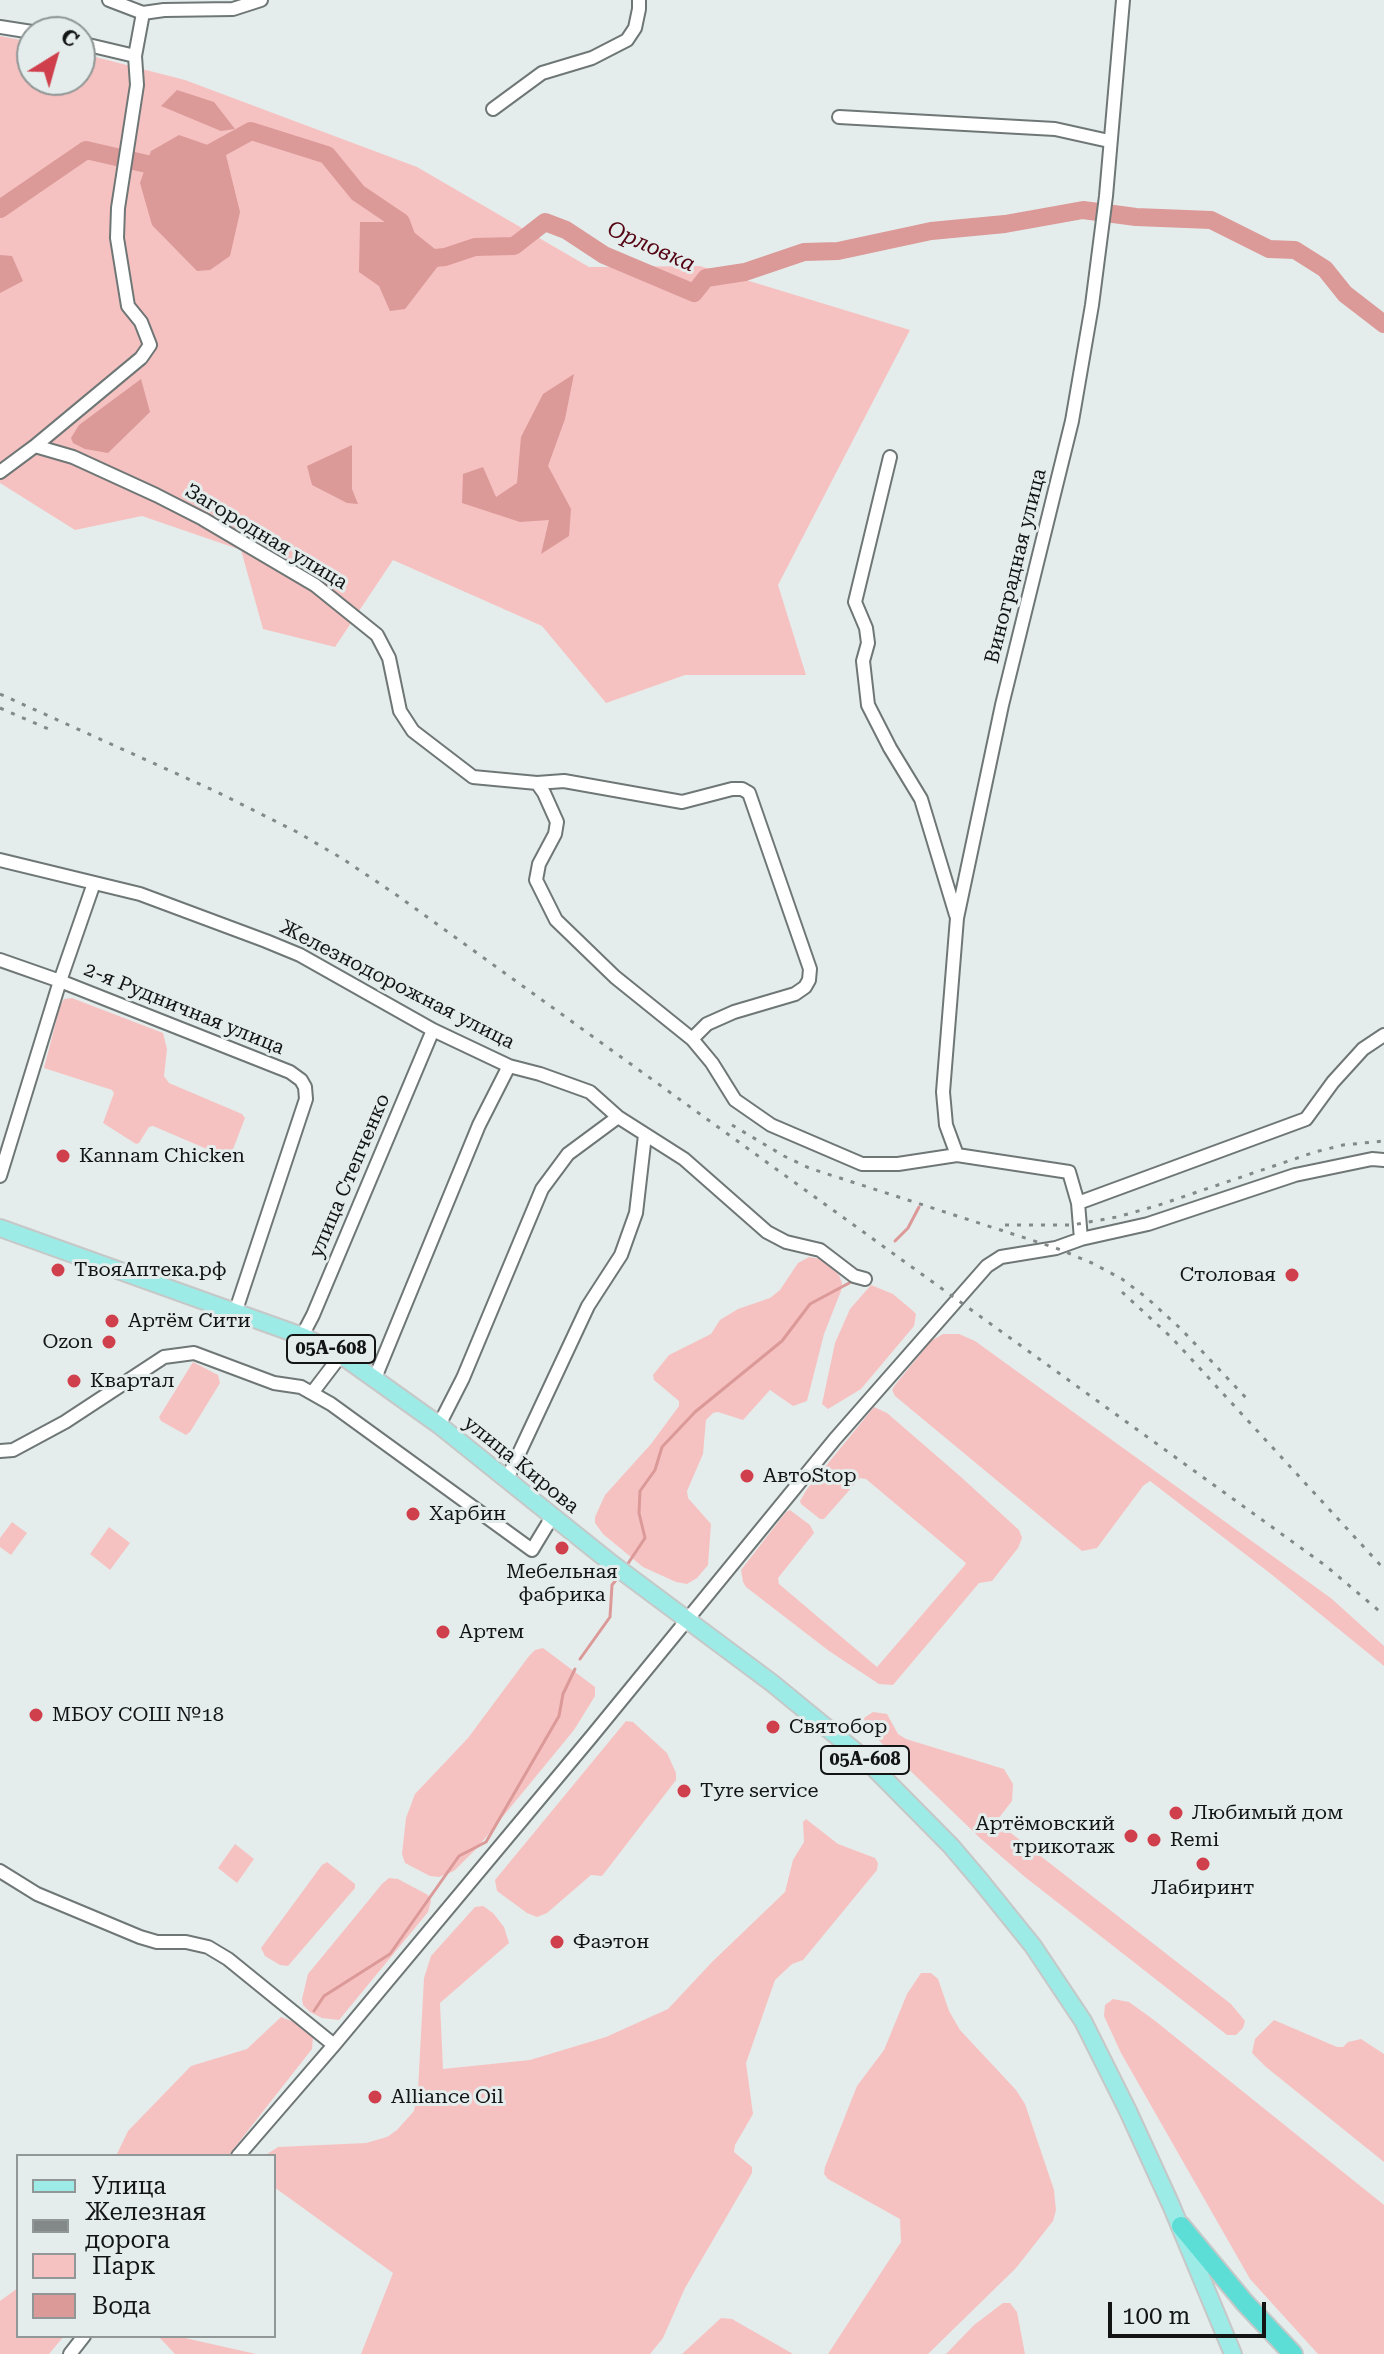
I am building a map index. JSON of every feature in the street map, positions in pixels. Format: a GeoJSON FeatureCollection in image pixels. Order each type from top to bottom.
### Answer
{"type":"FeatureCollection","features":[{"type":"Feature","properties":{"kind":"highway"},"geometry":{"type":"LineString","coordinates":[[1181,2226],[1245,2303],[1293,2354]]}},
{"type":"Feature","properties":{"kind":"main road","name":"улица Кирова"},"geometry":{"type":"LineString","coordinates":[[0,1228],[302,1336],[341,1355],[439,1425],[552,1517],[772,1683],[866,1760],[951,1846],[1033,1946],[1083,2021],[1181,2226]]}},
{"type":"Feature","properties":{"kind":"main road","name":"05А-608"},"geometry":{"type":"LineString","coordinates":[[1181,2226],[1233,2354]]}},
{"type":"Feature","properties":{"kind":"main road"},"geometry":{"type":"LineString","coordinates":[[1213,2305],[1225,2354]]}},
{"type":"Feature","properties":{"kind":"street"},"geometry":{"type":"LineString","coordinates":[[109,0],[143,13],[233,9],[261,0]]}},
{"type":"Feature","properties":{"kind":"street"},"geometry":{"type":"LineString","coordinates":[[493,109],[542,73],[592,58],[627,40],[635,28],[639,0]]}},
{"type":"Feature","properties":{"kind":"street"},"geometry":{"type":"LineString","coordinates":[[839,117],[1055,129],[1109,141],[1123,0]]}},
{"type":"Feature","properties":{"kind":"street"},"geometry":{"type":"LineString","coordinates":[[0,472],[141,358],[150,345],[141,322],[128,306],[117,238],[118,208],[137,85],[135,56],[143,13]]}},
{"type":"Feature","properties":{"kind":"street"},"geometry":{"type":"LineString","coordinates":[[96,47],[135,56]]}},
{"type":"Feature","properties":{"kind":"street","name":"Виноградная улица"},"geometry":{"type":"LineString","coordinates":[[957,1155],[946,1125],[943,1092],[957,918],[1002,705],[1072,421],[1092,305],[1106,196],[1109,141]]}},
{"type":"Feature","properties":{"kind":"street","name":"Загородная улица"},"geometry":{"type":"LineString","coordinates":[[35,446],[73,457],[156,495],[315,585],[377,635],[389,658],[400,711],[413,731],[473,777],[537,783],[564,781],[682,802],[732,789],[749,793],[810,969],[809,980],[795,994],[734,1012],[707,1024],[692,1039]]}},
{"type":"Feature","properties":{"kind":"street","name":"Виноградная улица"},"geometry":{"type":"LineString","coordinates":[[890,457],[855,602],[866,628],[868,643],[863,661],[868,705],[921,799],[957,918]]}},
{"type":"Feature","properties":{"kind":"street"},"geometry":{"type":"LineString","coordinates":[[537,783],[557,822],[555,834],[539,864],[536,880],[556,920],[615,977],[692,1039],[712,1063],[735,1100],[771,1125],[862,1164],[898,1164],[957,1155],[1069,1172],[1078,1203],[1081,1239]]}},
{"type":"Feature","properties":{"kind":"street","name":"Железнодорожная улица"},"geometry":{"type":"LineString","coordinates":[[0,860],[140,894],[300,955],[433,1030],[509,1066],[590,1092],[618,1117],[684,1159],[767,1232],[786,1242],[820,1250],[854,1276],[865,1279]]}},
{"type":"Feature","properties":{"kind":"street"},"geometry":{"type":"LineString","coordinates":[[0,1176],[60,981],[94,883]]}},
{"type":"Feature","properties":{"kind":"street","name":"2-я Рудничная улица"},"geometry":{"type":"LineString","coordinates":[[0,960],[290,1072],[305,1087],[306,1099],[235,1313]]}},
{"type":"Feature","properties":{"kind":"street","name":"улица Степченко"},"geometry":{"type":"LineString","coordinates":[[302,1336],[433,1030]]}},
{"type":"Feature","properties":{"kind":"street"},"geometry":{"type":"LineString","coordinates":[[1078,1203],[1306,1119],[1333,1082],[1363,1049],[1384,1035]]}},
{"type":"Feature","properties":{"kind":"street"},"geometry":{"type":"LineString","coordinates":[[375,1378],[479,1125],[509,1066]]}},
{"type":"Feature","properties":{"kind":"street"},"geometry":{"type":"LineString","coordinates":[[439,1425],[463,1378],[542,1189],[568,1154],[618,1117]]}},
{"type":"Feature","properties":{"kind":"street"},"geometry":{"type":"LineString","coordinates":[[507,1479],[588,1306],[621,1255],[636,1213],[645,1135]]}},
{"type":"Feature","properties":{"kind":"street"},"geometry":{"type":"LineString","coordinates":[[240,2154],[592,1736],[875,1392],[987,1266],[1001,1257],[1056,1248],[1148,1224],[1295,1175],[1372,1159],[1384,1160]]}},
{"type":"Feature","properties":{"kind":"street"},"geometry":{"type":"LineString","coordinates":[[6,1450],[65,1422],[164,1357],[194,1353],[274,1383],[301,1387],[331,1404],[532,1550],[552,1517]]}},
{"type":"Feature","properties":{"kind":"street"},"geometry":{"type":"LineString","coordinates":[[312,1393],[341,1355]]}},
{"type":"Feature","properties":{"kind":"street"},"geometry":{"type":"LineString","coordinates":[[0,1871],[37,1894],[140,1937],[157,1942],[186,1942],[208,1947],[228,1959],[334,2045]]}},
{"type":"Feature","properties":{"kind":"street"},"geometry":{"type":"LineString","coordinates":[[70,2354],[82,2338]]}},
{"type":"Feature","properties":{"kind":"green space"},"geometry":{"type":"Polygon","coordinates":[[[0,36],[16,39],[16,96],[96,96],[96,57],[185,80],[417,167],[589,267],[700,266],[910,330],[778,585],[806,675],[685,675],[606,703],[542,626],[393,560],[335,647],[263,629],[241,550],[142,516],[75,530],[0,483],[0,36]]]}},
{"type":"Feature","properties":{"kind":"green space"},"geometry":{"type":"Polygon","coordinates":[[[72,998],[163,1033],[167,1049],[164,1076],[169,1083],[245,1118],[230,1157],[153,1126],[136,1144],[103,1123],[114,1093],[112,1090],[44,1068],[60,1006],[64,999],[72,998]]]}},
{"type":"Feature","properties":{"kind":"green space"},"geometry":{"type":"Polygon","coordinates":[[[809,1257],[821,1259],[833,1268],[842,1283],[824,1334],[807,1401],[793,1406],[770,1390],[743,1420],[718,1412],[706,1420],[703,1454],[687,1491],[688,1498],[711,1524],[708,1565],[687,1584],[643,1567],[603,1534],[595,1523],[595,1517],[605,1495],[651,1444],[679,1406],[679,1401],[654,1380],[653,1375],[669,1355],[711,1334],[720,1320],[738,1309],[770,1298],[780,1290],[798,1263],[809,1257]]]}},
{"type":"Feature","properties":{"kind":"green space"},"geometry":{"type":"Polygon","coordinates":[[[871,1285],[893,1294],[912,1310],[916,1314],[914,1326],[861,1389],[828,1409],[822,1404],[835,1343],[850,1309],[871,1285]]]}},
{"type":"Feature","properties":{"kind":"green space"},"geometry":{"type":"Polygon","coordinates":[[[943,1334],[959,1334],[975,1341],[1332,1599],[1384,1646],[1384,1666],[1150,1481],[1097,1548],[1082,1551],[895,1396],[892,1390],[895,1385],[931,1341],[943,1334]]]}},
{"type":"Feature","properties":{"kind":"green space"},"geometry":{"type":"Polygon","coordinates":[[[193,1362],[218,1375],[220,1383],[186,1435],[159,1417],[193,1362]]]}},
{"type":"Feature","properties":{"kind":"green space"},"geometry":{"type":"Polygon","coordinates":[[[874,1407],[887,1413],[961,1477],[1019,1530],[1022,1538],[1018,1548],[992,1581],[979,1583],[893,1685],[879,1684],[829,1651],[746,1587],[741,1570],[790,1510],[810,1525],[814,1533],[778,1578],[779,1584],[877,1667],[965,1565],[866,1479],[860,1478],[824,1519],[801,1504],[807,1489],[874,1407]]]}},
{"type":"Feature","properties":{"kind":"green space"},"geometry":{"type":"Polygon","coordinates":[[[12,1522],[27,1533],[11,1555],[0,1547],[0,1538],[12,1522]]]}},
{"type":"Feature","properties":{"kind":"green space"},"geometry":{"type":"Polygon","coordinates":[[[109,1527],[130,1543],[110,1570],[90,1554],[109,1527]]]}},
{"type":"Feature","properties":{"kind":"green space"},"geometry":{"type":"Polygon","coordinates":[[[543,1648],[595,1687],[595,1696],[574,1730],[477,1848],[454,1871],[439,1877],[430,1876],[405,1863],[402,1854],[406,1818],[415,1794],[468,1738],[529,1656],[543,1648]]]}},
{"type":"Feature","properties":{"kind":"green space"},"geometry":{"type":"Polygon","coordinates":[[[873,1712],[887,1714],[898,1734],[906,1739],[1004,1769],[1013,1784],[1012,1801],[998,1823],[1231,2004],[1245,2021],[1243,2028],[1236,2035],[1227,2035],[1025,1877],[866,1728],[864,1718],[873,1712]]]}},
{"type":"Feature","properties":{"kind":"green space"},"geometry":{"type":"Polygon","coordinates":[[[626,1721],[633,1722],[667,1753],[676,1780],[602,1876],[591,1875],[547,1913],[537,1917],[527,1913],[497,1891],[495,1880],[626,1721]]]}},
{"type":"Feature","properties":{"kind":"green space"},"geometry":{"type":"Polygon","coordinates":[[[806,1819],[838,1844],[875,1858],[877,1870],[803,1960],[792,1964],[775,1980],[746,2063],[753,2114],[734,2152],[752,2167],[752,2173],[685,2288],[663,2338],[650,2354],[361,2354],[393,2273],[276,2188],[276,2154],[267,2154],[278,2147],[366,2143],[387,2137],[414,2111],[418,2090],[424,1978],[431,1956],[475,1907],[483,1906],[493,1913],[504,1927],[509,1943],[440,2003],[443,2069],[530,2060],[606,2037],[668,2009],[785,1892],[793,1860],[804,1842],[803,1822],[806,1819]]]}},
{"type":"Feature","properties":{"kind":"green space"},"geometry":{"type":"Polygon","coordinates":[[[235,1844],[254,1859],[237,1883],[218,1868],[235,1844]]]}},
{"type":"Feature","properties":{"kind":"green space"},"geometry":{"type":"Polygon","coordinates":[[[327,1862],[355,1884],[355,1888],[288,1966],[280,1965],[265,1956],[261,1948],[327,1862]]]}},
{"type":"Feature","properties":{"kind":"green space"},"geometry":{"type":"Polygon","coordinates":[[[389,1878],[398,1879],[428,1895],[431,1901],[428,1912],[339,2020],[322,2018],[310,2012],[302,1999],[308,1974],[389,1878]]]}},
{"type":"Feature","properties":{"kind":"green space"},"geometry":{"type":"Polygon","coordinates":[[[921,1973],[931,1973],[938,1979],[949,2011],[960,2030],[1016,2090],[1025,2104],[1054,2190],[1056,2210],[1053,2221],[1016,2268],[928,2354],[828,2354],[901,2242],[900,2219],[828,2179],[824,2174],[825,2167],[857,2086],[884,2050],[907,1994],[921,1973]]]}},
{"type":"Feature","properties":{"kind":"green space"},"geometry":{"type":"Polygon","coordinates":[[[1113,1999],[1129,2002],[1154,2020],[1384,2205],[1384,2354],[1318,2354],[1250,2279],[1121,2053],[1104,2016],[1105,2005],[1113,1999]]]}},
{"type":"Feature","properties":{"kind":"green space"},"geometry":{"type":"Polygon","coordinates":[[[281,2017],[294,2022],[313,2038],[312,2049],[230,2154],[117,2154],[128,2131],[191,2066],[247,2049],[281,2017]]]}},
{"type":"Feature","properties":{"kind":"green space"},"geometry":{"type":"Polygon","coordinates":[[[1274,2020],[1337,2047],[1361,2039],[1384,2054],[1384,2162],[1252,2053],[1255,2039],[1274,2020]]]}},
{"type":"Feature","properties":{"kind":"green space"},"geometry":{"type":"Polygon","coordinates":[[[16,2289],[16,2338],[62,2338],[49,2354],[0,2354],[0,2301],[16,2289]]]}},
{"type":"Feature","properties":{"kind":"green space"},"geometry":{"type":"Polygon","coordinates":[[[1003,2303],[1010,2303],[1017,2312],[1025,2354],[946,2354],[974,2325],[1003,2303]]]}},
{"type":"Feature","properties":{"kind":"green space"},"geometry":{"type":"Polygon","coordinates":[[[721,2318],[732,2319],[793,2354],[682,2354],[721,2318]]]}},
{"type":"Feature","properties":{"kind":"green space"},"geometry":{"type":"Polygon","coordinates":[[[160,2338],[185,2338],[256,2354],[175,2354],[160,2338]]]}},
{"type":"Feature","properties":{"kind":"water"},"geometry":{"type":"Polygon","coordinates":[[[177,90],[214,102],[235,129],[221,131],[161,106],[177,90]]]}},
{"type":"Feature","properties":{"kind":"water"},"geometry":{"type":"Polygon","coordinates":[[[179,135],[225,151],[240,212],[230,256],[210,270],[197,271],[152,225],[140,183],[151,151],[179,135]]]}},
{"type":"Feature","properties":{"kind":"water"},"geometry":{"type":"Polygon","coordinates":[[[360,222],[401,222],[445,257],[405,309],[390,311],[379,286],[359,272],[360,222]]]}},
{"type":"Feature","properties":{"kind":"water"},"geometry":{"type":"Polygon","coordinates":[[[0,255],[12,256],[23,281],[0,293],[0,255]]]}},
{"type":"Feature","properties":{"kind":"water"},"geometry":{"type":"Polygon","coordinates":[[[574,374],[565,419],[548,466],[571,509],[569,536],[541,554],[549,520],[520,522],[462,503],[463,474],[483,467],[496,497],[517,483],[521,437],[543,394],[574,374]]]}},
{"type":"Feature","properties":{"kind":"water"},"geometry":{"type":"Polygon","coordinates":[[[141,379],[150,412],[108,453],[85,449],[73,443],[71,438],[79,425],[141,379]]]}},
{"type":"Feature","properties":{"kind":"water"},"geometry":{"type":"Polygon","coordinates":[[[352,445],[352,489],[358,504],[347,503],[312,485],[307,466],[352,445]]]}},
{"type":"Feature","properties":{"kind":"waterway","name":"Орловка"},"geometry":{"type":"LineString","coordinates":[[198,160],[251,131],[327,155],[358,193],[401,222],[415,260],[445,257],[475,247],[514,246],[545,222],[566,230],[604,255],[694,293],[706,278],[745,272],[804,252],[838,251],[931,231],[1005,224],[1083,210],[1136,217],[1211,220],[1269,249],[1295,250],[1325,269],[1345,294],[1384,324]]}},
{"type":"Feature","properties":{"kind":"waterway","name":"Орловка"},"geometry":{"type":"LineString","coordinates":[[0,209],[86,150],[147,164],[169,164]]}},
{"type":"Feature","properties":{"kind":"waterway"},"geometry":{"type":"LineString","coordinates":[[895,1241],[908,1228],[919,1207]]}},
{"type":"Feature","properties":{"kind":"waterway"},"geometry":{"type":"LineString","coordinates":[[627,1565],[645,1538],[639,1513],[640,1491],[655,1470],[662,1447],[695,1412],[782,1341],[810,1304],[851,1282]]}},
{"type":"Feature","properties":{"kind":"waterway"},"geometry":{"type":"LineString","coordinates":[[580,1659],[610,1617],[612,1585],[620,1575]]}},
{"type":"Feature","properties":{"kind":"waterway"},"geometry":{"type":"LineString","coordinates":[[314,2011],[324,1996],[390,1954],[459,1856],[486,1842],[559,1716],[563,1694],[575,1669]]}},
{"type":"Feature","properties":{"kind":"railway"},"geometry":{"type":"LineString","coordinates":[[0,694],[215,791],[343,859],[1326,1566],[1384,1615]]}},
{"type":"Feature","properties":{"kind":"railway"},"geometry":{"type":"LineString","coordinates":[[0,708],[51,730]]}},
{"type":"Feature","properties":{"kind":"railway"},"geometry":{"type":"LineString","coordinates":[[732,1125],[809,1168],[1056,1248],[1122,1279],[1181,1329],[1249,1401]]}},
{"type":"Feature","properties":{"kind":"railway"},"geometry":{"type":"LineString","coordinates":[[1005,1225],[1072,1225],[1117,1217],[1315,1152],[1343,1145],[1384,1141]]}},
{"type":"Feature","properties":{"kind":"railway"},"geometry":{"type":"LineString","coordinates":[[1122,1292],[1172,1338],[1384,1569]]}},
{"type":"Feature","properties":{"kind":"place","name":"Kannam Chicken"},"geometry":{"type":"Point","coordinates":[63,1156]}},
{"type":"Feature","properties":{"kind":"place","name":"ТвояАптека.рф"},"geometry":{"type":"Point","coordinates":[58,1270]}},
{"type":"Feature","properties":{"kind":"place","name":"Столовая"},"geometry":{"type":"Point","coordinates":[1292,1275]}},
{"type":"Feature","properties":{"kind":"place","name":"Артём Сити"},"geometry":{"type":"Point","coordinates":[112,1321]}},
{"type":"Feature","properties":{"kind":"place","name":"Ozon"},"geometry":{"type":"Point","coordinates":[109,1342]}},
{"type":"Feature","properties":{"kind":"place","name":"Квартал"},"geometry":{"type":"Point","coordinates":[74,1381]}},
{"type":"Feature","properties":{"kind":"place","name":"АвтоStop"},"geometry":{"type":"Point","coordinates":[747,1476]}},
{"type":"Feature","properties":{"kind":"place","name":"Харбин"},"geometry":{"type":"Point","coordinates":[413,1514]}},
{"type":"Feature","properties":{"kind":"place","name":"Мебельная фабрика"},"geometry":{"type":"Point","coordinates":[562,1548]}},
{"type":"Feature","properties":{"kind":"place","name":"Артем"},"geometry":{"type":"Point","coordinates":[443,1632]}},
{"type":"Feature","properties":{"kind":"place","name":"МБОУ СОШ №18"},"geometry":{"type":"Point","coordinates":[36,1715]}},
{"type":"Feature","properties":{"kind":"place","name":"Святобор"},"geometry":{"type":"Point","coordinates":[773,1727]}},
{"type":"Feature","properties":{"kind":"place","name":"Tyre service"},"geometry":{"type":"Point","coordinates":[684,1791]}},
{"type":"Feature","properties":{"kind":"place","name":"Любимый дом"},"geometry":{"type":"Point","coordinates":[1176,1813]}},
{"type":"Feature","properties":{"kind":"place","name":"Артёмовский трикотаж"},"geometry":{"type":"Point","coordinates":[1131,1836]}},
{"type":"Feature","properties":{"kind":"place","name":"Remi"},"geometry":{"type":"Point","coordinates":[1154,1840]}},
{"type":"Feature","properties":{"kind":"place","name":"Лабиринт"},"geometry":{"type":"Point","coordinates":[1203,1864]}},
{"type":"Feature","properties":{"kind":"place","name":"Фаэтон"},"geometry":{"type":"Point","coordinates":[557,1942]}},
{"type":"Feature","properties":{"kind":"place","name":"Alliance Oil"},"geometry":{"type":"Point","coordinates":[375,2097]}}]}
